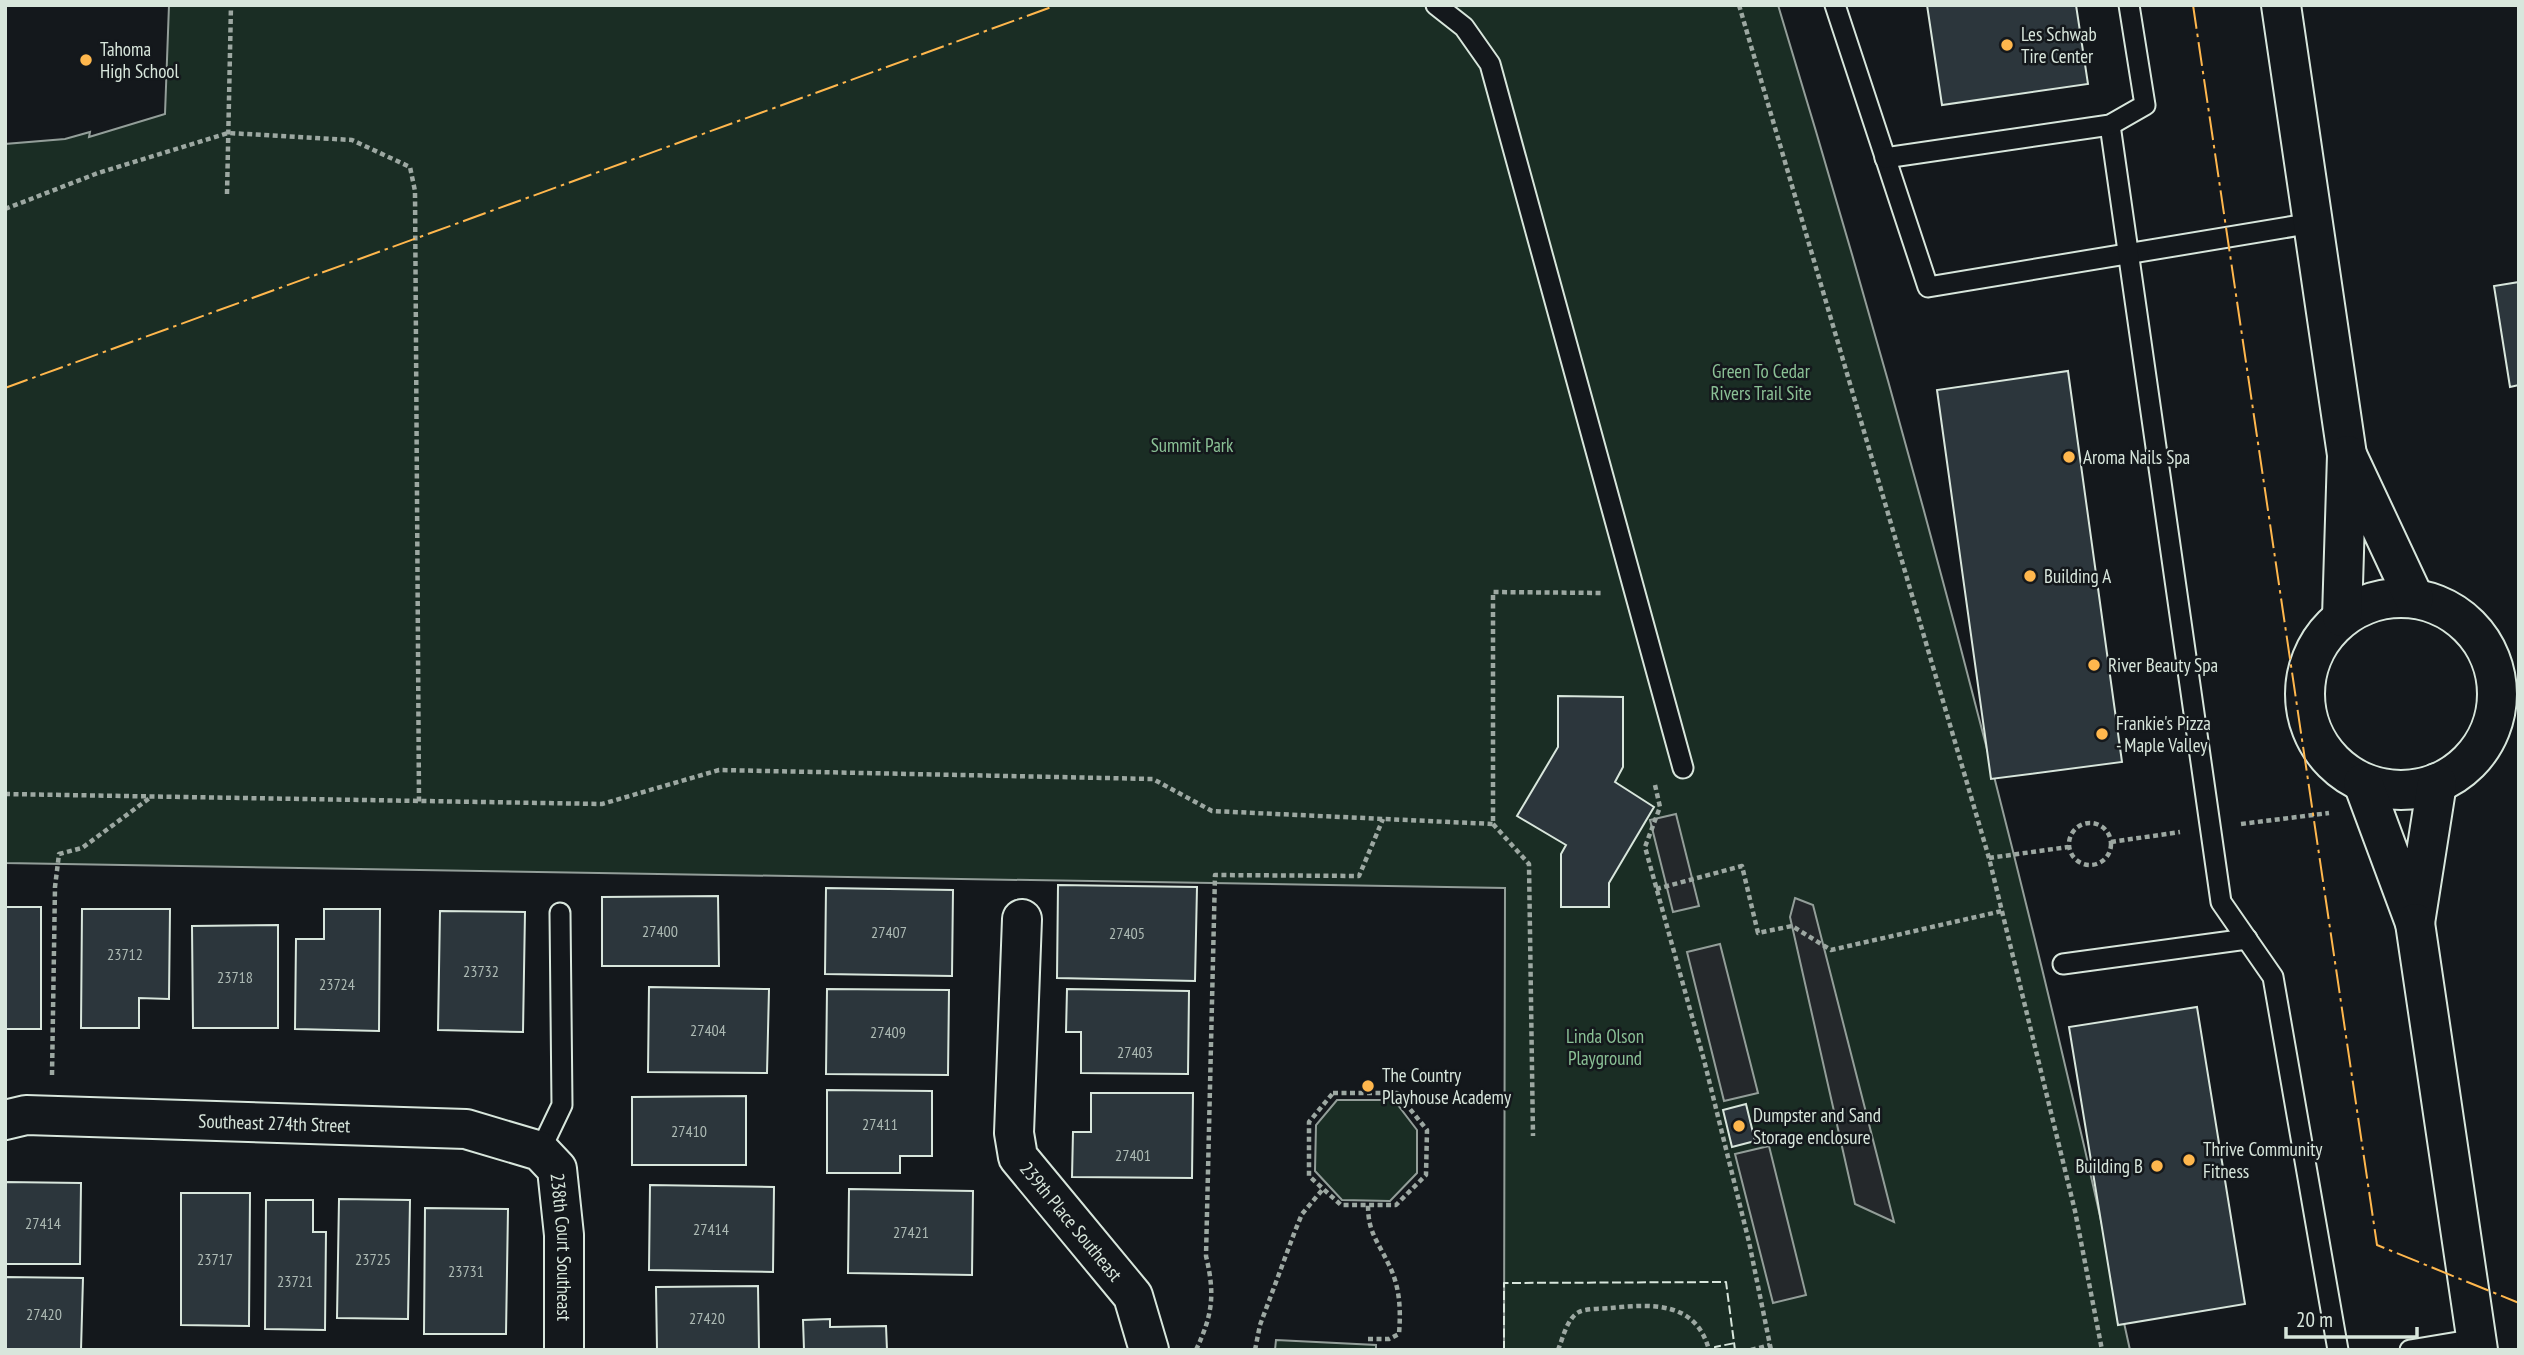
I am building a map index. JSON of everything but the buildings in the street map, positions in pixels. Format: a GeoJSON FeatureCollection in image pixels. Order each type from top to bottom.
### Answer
{"type":"FeatureCollection","features":[{"type":"Feature","properties":{"kind":"main road"},"geometry":{"type":"LineString","coordinates":[[2281,5],[2347,455],[2342,617]]}},
{"type":"Feature","properties":{"kind":"main road"},"geometry":{"type":"LineString","coordinates":[[2347,455],[2414,598]]}},
{"type":"Feature","properties":{"kind":"main road"},"geometry":{"type":"LineString","coordinates":[[2389,598],[2414,598],[2438,606],[2460,618],[2478,636],[2490,658],[2497,682],[2496,708],[2490,732],[2477,754],[2459,771],[2437,783],[2413,790],[2387,790],[2363,783],[2341,770],[2323,753],[2311,731],[2305,706],[2305,681],[2312,657],[2325,635],[2342,617],[2364,605],[2389,598]]}},
{"type":"Feature","properties":{"kind":"main road"},"geometry":{"type":"LineString","coordinates":[[2363,783],[2415,923],[2477,1344]]}},
{"type":"Feature","properties":{"kind":"main road"},"geometry":{"type":"LineString","coordinates":[[2415,923],[2437,783]]}},
{"type":"Feature","properties":{"kind":"main road","name":"239th Place Southeast"},"geometry":{"type":"LineString","coordinates":[[1022,919],[1014,1133],[1018,1157],[1133,1296],[1149,1350]]}},
{"type":"Feature","properties":{"kind":"main road","name":"Southeast 274th Street"},"geometry":{"type":"LineString","coordinates":[[5,1120],[26,1115],[51,1115],[466,1129],[540,1151]]}},
{"type":"Feature","properties":{"kind":"main road","name":"238th Court Southeast"},"geometry":{"type":"LineString","coordinates":[[540,1151],[557,1169],[564,1235],[564,1350]]}},
{"type":"Feature","properties":{"kind":"lane"},"geometry":{"type":"LineString","coordinates":[[1436,5],[1464,27],[1490,64],[1683,768]]}},
{"type":"Feature","properties":{"kind":"lane"},"geometry":{"type":"LineString","coordinates":[[1835,5],[1928,287],[2313,223]]}},
{"type":"Feature","properties":{"kind":"lane"},"geometry":{"type":"LineString","coordinates":[[1885,158],[2110,125],[2144,105],[2129,5]]}},
{"type":"Feature","properties":{"kind":"lane"},"geometry":{"type":"LineString","coordinates":[[2110,125],[2221,902],[2273,977],[2338,1350]]}},
{"type":"Feature","properties":{"kind":"lane"},"geometry":{"type":"LineString","coordinates":[[540,1151],[562,1105],[560,913]]}},
{"type":"Feature","properties":{"kind":"lane"},"geometry":{"type":"LineString","coordinates":[[2063,964],[2247,939]]}},
{"type":"Feature","properties":{"kind":"lane"},"geometry":{"type":"LineString","coordinates":[[2410,1350],[2477,1344]]}},
{"type":"Feature","properties":{"kind":"path"},"geometry":{"type":"LineString","coordinates":[[227,194],[231,5]]}},
{"type":"Feature","properties":{"kind":"path"},"geometry":{"type":"LineString","coordinates":[[1740,5],[1989,858],[2075,1211],[2102,1350]]}},
{"type":"Feature","properties":{"kind":"path"},"geometry":{"type":"LineString","coordinates":[[5,209],[99,173],[228,133],[352,140],[410,167],[415,191],[419,802]]}},
{"type":"Feature","properties":{"kind":"path"},"geometry":{"type":"LineString","coordinates":[[1533,1136],[1529,864],[1493,824],[1493,592],[1635,593]]}},
{"type":"Feature","properties":{"kind":"path"},"geometry":{"type":"LineString","coordinates":[[5,794],[602,804],[719,770],[1153,779],[1212,811],[1493,824]]}},
{"type":"Feature","properties":{"kind":"path"},"geometry":{"type":"LineString","coordinates":[[1654,780],[1660,807],[1645,847],[1711,1086],[1749,1242],[1771,1348],[1751,1350]]}},
{"type":"Feature","properties":{"kind":"path"},"geometry":{"type":"LineString","coordinates":[[51,1115],[55,887],[59,854],[82,848],[152,796]]}},
{"type":"Feature","properties":{"kind":"path"},"geometry":{"type":"LineString","coordinates":[[1196,1350],[1207,1326],[1213,1286],[1206,1256],[1215,875],[1359,876],[1383,819]]}},
{"type":"Feature","properties":{"kind":"path"},"geometry":{"type":"LineString","coordinates":[[2087,823],[2105,829],[2111,842],[2108,856],[2096,865],[2089,866],[2075,860],[2068,847],[2075,828],[2087,823]]}},
{"type":"Feature","properties":{"kind":"path"},"geometry":{"type":"LineString","coordinates":[[1989,858],[2068,847]]}},
{"type":"Feature","properties":{"kind":"path"},"geometry":{"type":"LineString","coordinates":[[1656,889],[1742,866],[1758,933],[1792,926],[1831,950],[2002,911]]}},
{"type":"Feature","properties":{"kind":"path"},"geometry":{"type":"LineString","coordinates":[[1333,1093],[1397,1093],[1427,1130],[1426,1175],[1396,1206],[1368,1206],[1341,1206],[1309,1176],[1309,1122],[1333,1093]]}},
{"type":"Feature","properties":{"kind":"path"},"geometry":{"type":"LineString","coordinates":[[1255,1350],[1260,1325],[1302,1214],[1323,1189]]}},
{"type":"Feature","properties":{"kind":"path"},"geometry":{"type":"LineString","coordinates":[[1367,1339],[1389,1339],[1399,1334],[1401,1311],[1389,1264],[1368,1224],[1368,1206]]}},
{"type":"Feature","properties":{"kind":"path"},"geometry":{"type":"LineString","coordinates":[[1558,1350],[1570,1320],[1579,1312],[1649,1304],[1687,1315],[1705,1334],[1709,1350]]}},
{"type":"Feature","properties":{"kind":"green space","name":"Summit Park"},"geometry":{"type":"Polygon","coordinates":[[[169,5],[1778,5],[1876,338],[1968,674],[2052,1011],[2130,1350],[1504,1350],[1505,888],[5,863],[5,144],[65,139],[90,132],[89,137],[165,114],[169,5]]]}},
{"type":"Feature","properties":{"kind":"green space"},"geometry":{"type":"Polygon","coordinates":[[[1337,1100],[1394,1100],[1417,1130],[1417,1173],[1390,1201],[1342,1200],[1315,1171],[1316,1125],[1337,1100]]]}},
{"type":"Feature","properties":{"kind":"green space"},"geometry":{"type":"Polygon","coordinates":[[[1276,1340],[1376,1345],[1376,1350],[1275,1350],[1276,1340]]]}},
{"type":"Feature","properties":{"kind":"shaded area"},"geometry":{"type":"Polygon","coordinates":[[[1676,814],[1699,906],[1673,912],[1650,820],[1676,814]]]}},
{"type":"Feature","properties":{"kind":"shaded area"},"geometry":{"type":"Polygon","coordinates":[[[1795,898],[1813,905],[1894,1222],[1855,1204],[1790,917],[1795,898]]]}},
{"type":"Feature","properties":{"kind":"shaded area"},"geometry":{"type":"Polygon","coordinates":[[[1720,944],[1758,1093],[1724,1101],[1687,952],[1720,944]]]}},
{"type":"Feature","properties":{"kind":"shaded area"},"geometry":{"type":"Polygon","coordinates":[[[1769,1146],[1806,1295],[1773,1303],[1735,1154],[1769,1146]]]}},
{"type":"Feature","properties":{"kind":"fence"},"geometry":{"type":"LineString","coordinates":[[1504,1350],[1504,1283],[1726,1282],[1735,1350]]}},
{"type":"Feature","properties":{"kind":"fence"},"geometry":{"type":"LineString","coordinates":[[1715,1350],[1715,1347],[1735,1343]]}},
{"type":"Feature","properties":{"kind":"power"},"geometry":{"type":"LineString","coordinates":[[5,388],[1057,5]]}},
{"type":"Feature","properties":{"kind":"power"},"geometry":{"type":"LineString","coordinates":[[2193,5],[2377,1245],[2519,1303]]}},
{"type":"Feature","properties":{"kind":"place","name":"Les Schwab Tire Center"},"geometry":{"type":"Point","coordinates":[2007,45]}},
{"type":"Feature","properties":{"kind":"place","name":"Tahoma High School"},"geometry":{"type":"Point","coordinates":[86,60]}},
{"type":"Feature","properties":{"kind":"place","name":"Aroma Nails Spa"},"geometry":{"type":"Point","coordinates":[2069,457]}},
{"type":"Feature","properties":{"kind":"place","name":"Building A"},"geometry":{"type":"Point","coordinates":[2030,576]}},
{"type":"Feature","properties":{"kind":"place","name":"River Beauty Spa"},"geometry":{"type":"Point","coordinates":[2094,665]}},
{"type":"Feature","properties":{"kind":"place","name":"Frankie's Pizza - Maple Valley"},"geometry":{"type":"Point","coordinates":[2102,734]}},
{"type":"Feature","properties":{"kind":"place","name":"The Country Playhouse Academy"},"geometry":{"type":"Point","coordinates":[1368,1086]}},
{"type":"Feature","properties":{"kind":"place","name":"Dumpster and Sand Storage enclosure"},"geometry":{"type":"Point","coordinates":[1739,1126]}},
{"type":"Feature","properties":{"kind":"place","name":"Thrive Community Fitness"},"geometry":{"type":"Point","coordinates":[2189,1160]}},
{"type":"Feature","properties":{"kind":"place","name":"Building B"},"geometry":{"type":"Point","coordinates":[2157,1166]}},
{"type":"Feature","properties":{"kind":"park label","name":"Green To Cedar Rivers Trail Site"},"geometry":{"type":"Point","coordinates":[1761,382]}},
{"type":"Feature","properties":{"kind":"park label","name":"Linda Olson Playground"},"geometry":{"type":"Point","coordinates":[1605,1047]}}]}
